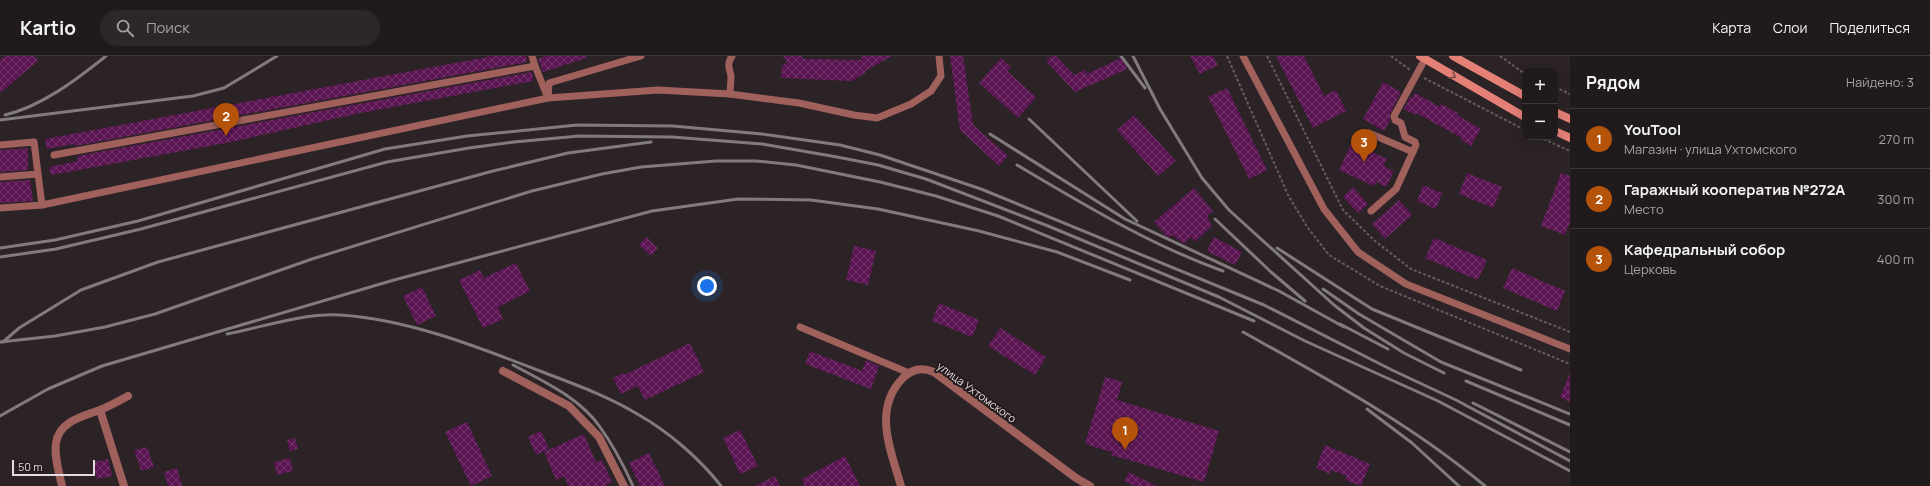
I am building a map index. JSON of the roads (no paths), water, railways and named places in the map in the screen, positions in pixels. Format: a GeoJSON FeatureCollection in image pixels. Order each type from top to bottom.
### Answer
{"type":"FeatureCollection","features":[{"type":"Feature","properties":{"kind":"main road"},"geometry":{"type":"LineString","coordinates":[[1453,56],[1522,94]]}},
{"type":"Feature","properties":{"kind":"main road"},"geometry":{"type":"LineString","coordinates":[[1423,58],[1522,115]]}},
{"type":"Feature","properties":{"kind":"main road"},"geometry":{"type":"LineString","coordinates":[[1558,113],[1570,119]]}},
{"type":"Feature","properties":{"kind":"main road"},"geometry":{"type":"LineString","coordinates":[[1558,132],[1570,138]]}},
{"type":"Feature","properties":{"kind":"street","name":"улица Ухтомского"},"geometry":{"type":"LineString","coordinates":[[909,373],[922,369],[934,372],[1076,478],[1090,486]]}},
{"type":"Feature","properties":{"kind":"street"},"geometry":{"type":"LineString","coordinates":[[503,371],[569,406],[599,437],[624,486]]}},
{"type":"Feature","properties":{"kind":"street"},"geometry":{"type":"LineString","coordinates":[[901,486],[887,439],[886,410],[888,398],[894,386],[909,373]]}},
{"type":"Feature","properties":{"kind":"street"},"geometry":{"type":"LineString","coordinates":[[62,486],[56,450],[58,436],[62,429],[79,417],[100,410],[128,396]]}},
{"type":"Feature","properties":{"kind":"street"},"geometry":{"type":"LineString","coordinates":[[100,410],[124,486]]}},
{"type":"Feature","properties":{"kind":"lane"},"geometry":{"type":"LineString","coordinates":[[532,56],[548,98]]}},
{"type":"Feature","properties":{"kind":"lane"},"geometry":{"type":"LineString","coordinates":[[548,98],[549,82],[641,56]]}},
{"type":"Feature","properties":{"kind":"lane"},"geometry":{"type":"LineString","coordinates":[[730,94],[731,77],[728,68],[728,61],[732,56]]}},
{"type":"Feature","properties":{"kind":"lane"},"geometry":{"type":"LineString","coordinates":[[0,208],[42,205],[548,98],[658,90],[730,94],[799,103],[854,115],[877,118],[911,104],[930,91],[941,76],[939,56]]}},
{"type":"Feature","properties":{"kind":"lane"},"geometry":{"type":"LineString","coordinates":[[1243,56],[1324,208],[1358,252],[1406,284],[1570,349]]}},
{"type":"Feature","properties":{"kind":"lane"},"geometry":{"type":"LineString","coordinates":[[1371,211],[1396,189],[1413,152],[1415,142],[1404,137],[1401,123],[1394,118],[1417,74],[1423,58]]}},
{"type":"Feature","properties":{"kind":"lane"},"geometry":{"type":"LineString","coordinates":[[54,155],[535,66]]}},
{"type":"Feature","properties":{"kind":"lane"},"geometry":{"type":"LineString","coordinates":[[1369,133],[1413,152]]}},
{"type":"Feature","properties":{"kind":"lane"},"geometry":{"type":"LineString","coordinates":[[0,145],[34,142],[42,205]]}},
{"type":"Feature","properties":{"kind":"lane"},"geometry":{"type":"LineString","coordinates":[[0,177],[38,174]]}},
{"type":"Feature","properties":{"kind":"lane"},"geometry":{"type":"LineString","coordinates":[[800,326],[909,373]]}},
{"type":"Feature","properties":{"kind":"railway"},"geometry":{"type":"LineString","coordinates":[[5,115],[19,111],[45,99],[71,83],[106,56]]}},
{"type":"Feature","properties":{"kind":"railway"},"geometry":{"type":"LineString","coordinates":[[0,120],[193,96],[224,88],[277,56]]}},
{"type":"Feature","properties":{"kind":"railway"},"geometry":{"type":"LineString","coordinates":[[1121,56],[1145,88]]}},
{"type":"Feature","properties":{"kind":"railway"},"geometry":{"type":"LineString","coordinates":[[1133,56],[1160,109],[1202,178],[1229,210],[1334,305],[1364,328],[1404,353],[1444,373]]}},
{"type":"Feature","properties":{"kind":"railway"},"geometry":{"type":"LineString","coordinates":[[1029,119],[1137,221]]}},
{"type":"Feature","properties":{"kind":"railway"},"geometry":{"type":"LineString","coordinates":[[0,248],[55,240],[138,221],[385,149],[467,136],[577,125],[673,126],[762,134],[840,145],[880,155],[981,189],[1264,305],[1392,370],[1456,400],[1570,461]]}},
{"type":"Feature","properties":{"kind":"railway"},"geometry":{"type":"LineString","coordinates":[[990,134],[1125,219],[1279,291],[1344,327]]}},
{"type":"Feature","properties":{"kind":"railway"},"geometry":{"type":"LineString","coordinates":[[0,257],[56,249],[141,229],[387,162],[469,148],[579,136],[672,137],[762,144],[878,165],[926,179],[1048,226],[1219,297],[1305,341],[1438,401],[1570,471]]}},
{"type":"Feature","properties":{"kind":"railway"},"geometry":{"type":"LineString","coordinates":[[3,342],[19,328],[81,290],[158,262],[493,171],[568,153],[651,142]]}},
{"type":"Feature","properties":{"kind":"railway"},"geometry":{"type":"LineString","coordinates":[[0,342],[55,336],[105,327],[155,314],[312,259],[532,191],[602,174],[641,167],[716,161],[756,161],[796,165],[880,182],[936,196],[998,216],[1254,321]]}},
{"type":"Feature","properties":{"kind":"railway"},"geometry":{"type":"LineString","coordinates":[[1017,165],[1117,223],[1169,249],[1223,271]]}},
{"type":"Feature","properties":{"kind":"railway"},"geometry":{"type":"LineString","coordinates":[[0,416],[48,389],[102,366],[394,280],[652,211],[738,199],[811,200],[878,209],[979,231],[1057,252],[1130,280]]}},
{"type":"Feature","properties":{"kind":"railway"},"geometry":{"type":"LineString","coordinates":[[1215,219],[1271,272],[1305,301]]}},
{"type":"Feature","properties":{"kind":"railway"},"geometry":{"type":"LineString","coordinates":[[1277,248],[1372,309],[1521,370]]}},
{"type":"Feature","properties":{"kind":"railway"},"geometry":{"type":"LineString","coordinates":[[1323,289],[1359,314],[1441,362],[1570,414]]}},
{"type":"Feature","properties":{"kind":"railway"},"geometry":{"type":"LineString","coordinates":[[227,334],[297,318],[326,315],[365,318],[416,328],[492,353],[603,396],[627,408],[662,429],[673,438],[694,456],[721,486]]}},
{"type":"Feature","properties":{"kind":"railway"},"geometry":{"type":"LineString","coordinates":[[1340,324],[1388,349]]}},
{"type":"Feature","properties":{"kind":"railway"},"geometry":{"type":"LineString","coordinates":[[1243,332],[1337,385],[1398,422],[1428,442],[1485,486]]}},
{"type":"Feature","properties":{"kind":"railway"},"geometry":{"type":"LineString","coordinates":[[513,365],[560,391],[582,407],[592,417],[614,448],[633,486]]}},
{"type":"Feature","properties":{"kind":"railway"},"geometry":{"type":"LineString","coordinates":[[1466,381],[1570,425]]}},
{"type":"Feature","properties":{"kind":"railway"},"geometry":{"type":"LineString","coordinates":[[1473,403],[1570,452]]}},
{"type":"Feature","properties":{"kind":"railway"},"geometry":{"type":"LineString","coordinates":[[1367,409],[1412,443],[1459,486]]}},
{"type":"Feature","properties":{"kind":"place","name":"Гаражный кооператив №272А"},"geometry":{"type":"Point","coordinates":[226,136]}},
{"type":"Feature","properties":{"kind":"place","name":"Кафедральный собор"},"geometry":{"type":"Point","coordinates":[1364,162]}},
{"type":"Feature","properties":{"kind":"place","name":"YouTool"},"geometry":{"type":"Point","coordinates":[1125,450]}}]}
